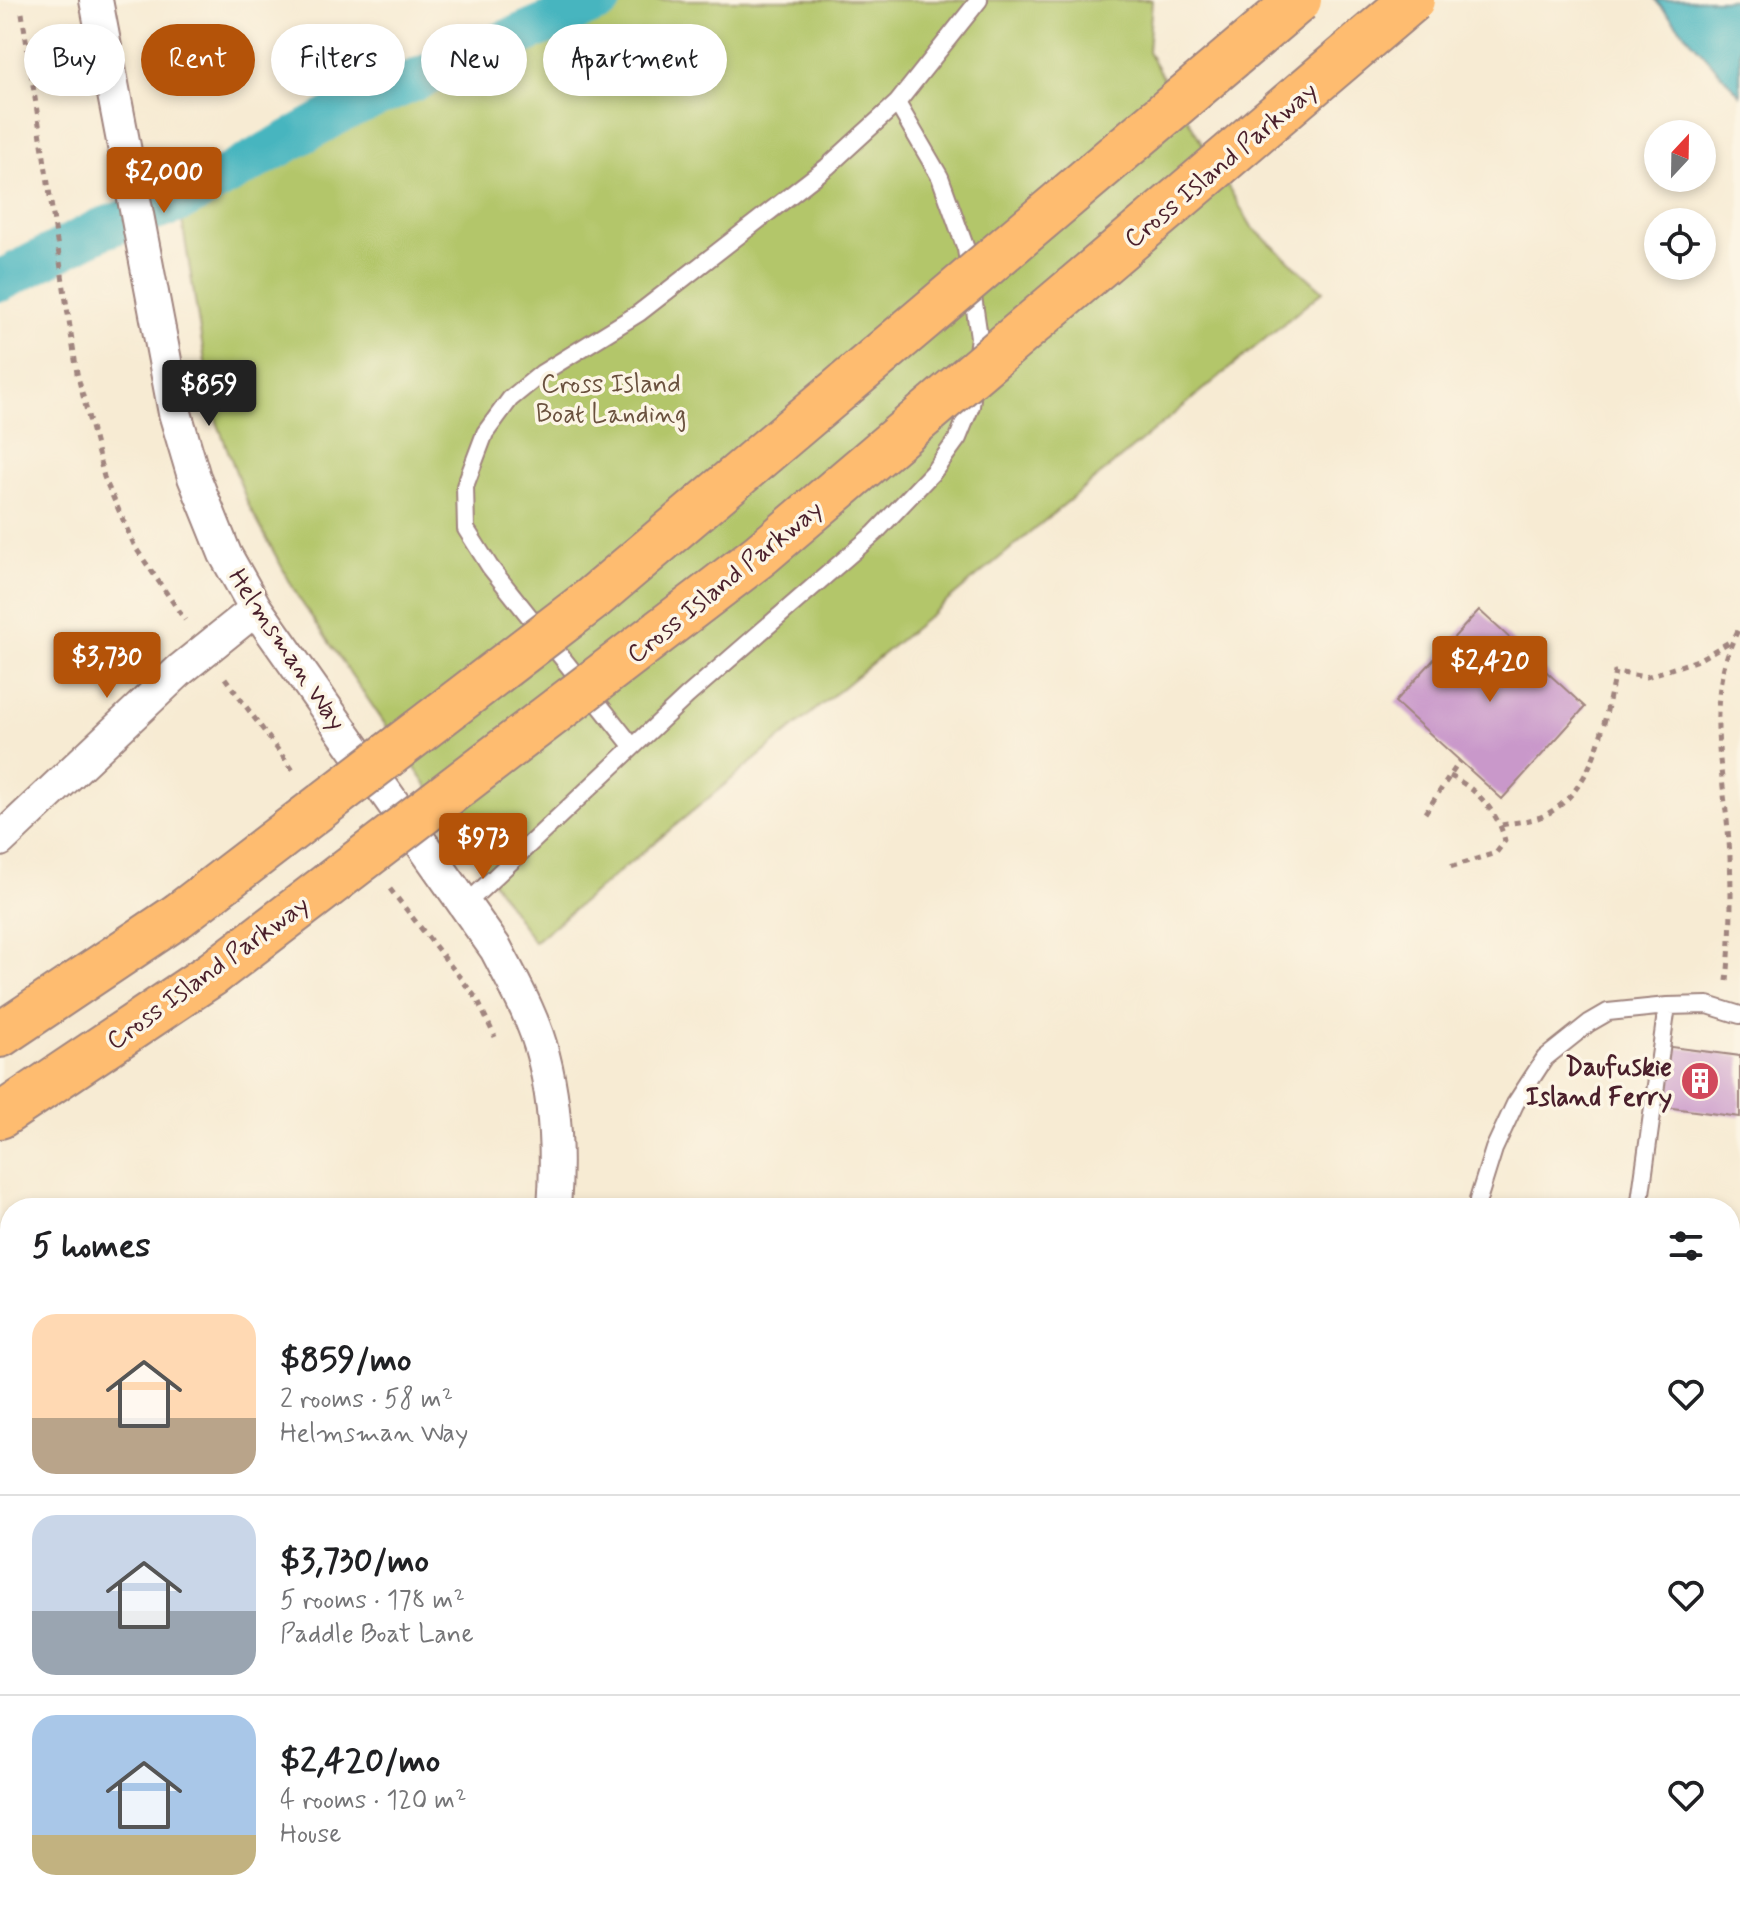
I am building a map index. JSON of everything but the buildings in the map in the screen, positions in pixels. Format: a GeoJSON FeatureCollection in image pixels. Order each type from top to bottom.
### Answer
{"type":"FeatureCollection","features":[{"type":"Feature","properties":{"kind":"highway"},"geometry":{"type":"LineString","coordinates":[[0,1035],[179,915],[592,599],[1299,0]]}},
{"type":"Feature","properties":{"kind":"highway","name":"Cross Island Parkway"},"geometry":{"type":"LineString","coordinates":[[0,1116],[212,974],[760,555],[1412,0]]}},
{"type":"Feature","properties":{"kind":"street","name":"Helmsman Way"},"geometry":{"type":"LineString","coordinates":[[96,0],[175,413],[194,477],[225,554],[256,609],[496,949],[520,996],[543,1053],[554,1112],[554,1198]]}},
{"type":"Feature","properties":{"kind":"street"},"geometry":{"type":"LineString","coordinates":[[0,840],[180,670],[256,609]]}},
{"type":"Feature","properties":{"kind":"lane"},"geometry":{"type":"LineString","coordinates":[[633,747],[490,567],[466,529],[465,486],[485,433],[510,399],[542,373],[652,303],[827,167],[897,103],[979,0]]}},
{"type":"Feature","properties":{"kind":"lane"},"geometry":{"type":"LineString","coordinates":[[465,905],[687,696],[875,533],[934,471],[958,438],[971,406],[979,337],[966,249],[940,177],[897,103]]}},
{"type":"Feature","properties":{"kind":"lane"},"geometry":{"type":"LineString","coordinates":[[1481,1198],[1494,1149],[1510,1115],[1545,1058],[1589,1023],[1608,1012],[1667,1006],[1708,1005],[1732,1013]]}},
{"type":"Feature","properties":{"kind":"lane"},"geometry":{"type":"LineString","coordinates":[[1640,1198],[1667,1006]]}},
{"type":"Feature","properties":{"kind":"path"},"geometry":{"type":"LineString","coordinates":[[22,13],[77,373],[104,477],[135,547],[248,712],[300,780]]}},
{"type":"Feature","properties":{"kind":"path"},"geometry":{"type":"LineString","coordinates":[[1732,1013],[1730,856],[1718,746],[1718,691],[1732,641],[1740,627]]}},
{"type":"Feature","properties":{"kind":"path"},"geometry":{"type":"LineString","coordinates":[[1502,825],[1544,816],[1573,794],[1591,761],[1603,726],[1615,672],[1646,677],[1698,660],[1732,641]]}},
{"type":"Feature","properties":{"kind":"path"},"geometry":{"type":"LineString","coordinates":[[1425,813],[1460,761]]}},
{"type":"Feature","properties":{"kind":"path"},"geometry":{"type":"LineString","coordinates":[[1450,776],[1462,781],[1485,802],[1502,825],[1505,841],[1496,853],[1450,867]]}},
{"type":"Feature","properties":{"kind":"path"},"geometry":{"type":"LineString","coordinates":[[380,877],[477,999],[495,1038]]}},
{"type":"Feature","properties":{"kind":"green space","name":"Cross Island Boat Landing"},"geometry":{"type":"Polygon","coordinates":[[[601,0],[1152,0],[1148,52],[1252,227],[1323,291],[534,942],[298,597],[248,504],[213,411],[179,202],[339,113],[378,96],[405,96],[405,85],[421,78],[421,96],[527,96],[527,32],[543,25],[543,96],[727,96],[727,24],[545,24],[601,0]]]}},
{"type":"Feature","properties":{"kind":"water"},"geometry":{"type":"Polygon","coordinates":[[[1655,0],[1740,0],[1740,95],[1655,0]]]}},
{"type":"Feature","properties":{"kind":"waterway"},"geometry":{"type":"LineString","coordinates":[[0,281],[101,229],[179,202],[339,113],[601,0]]}},
{"type":"Feature","properties":{"kind":"place","name":"Daufuskie Island Ferry"},"geometry":{"type":"Point","coordinates":[1700,1081]}}]}
